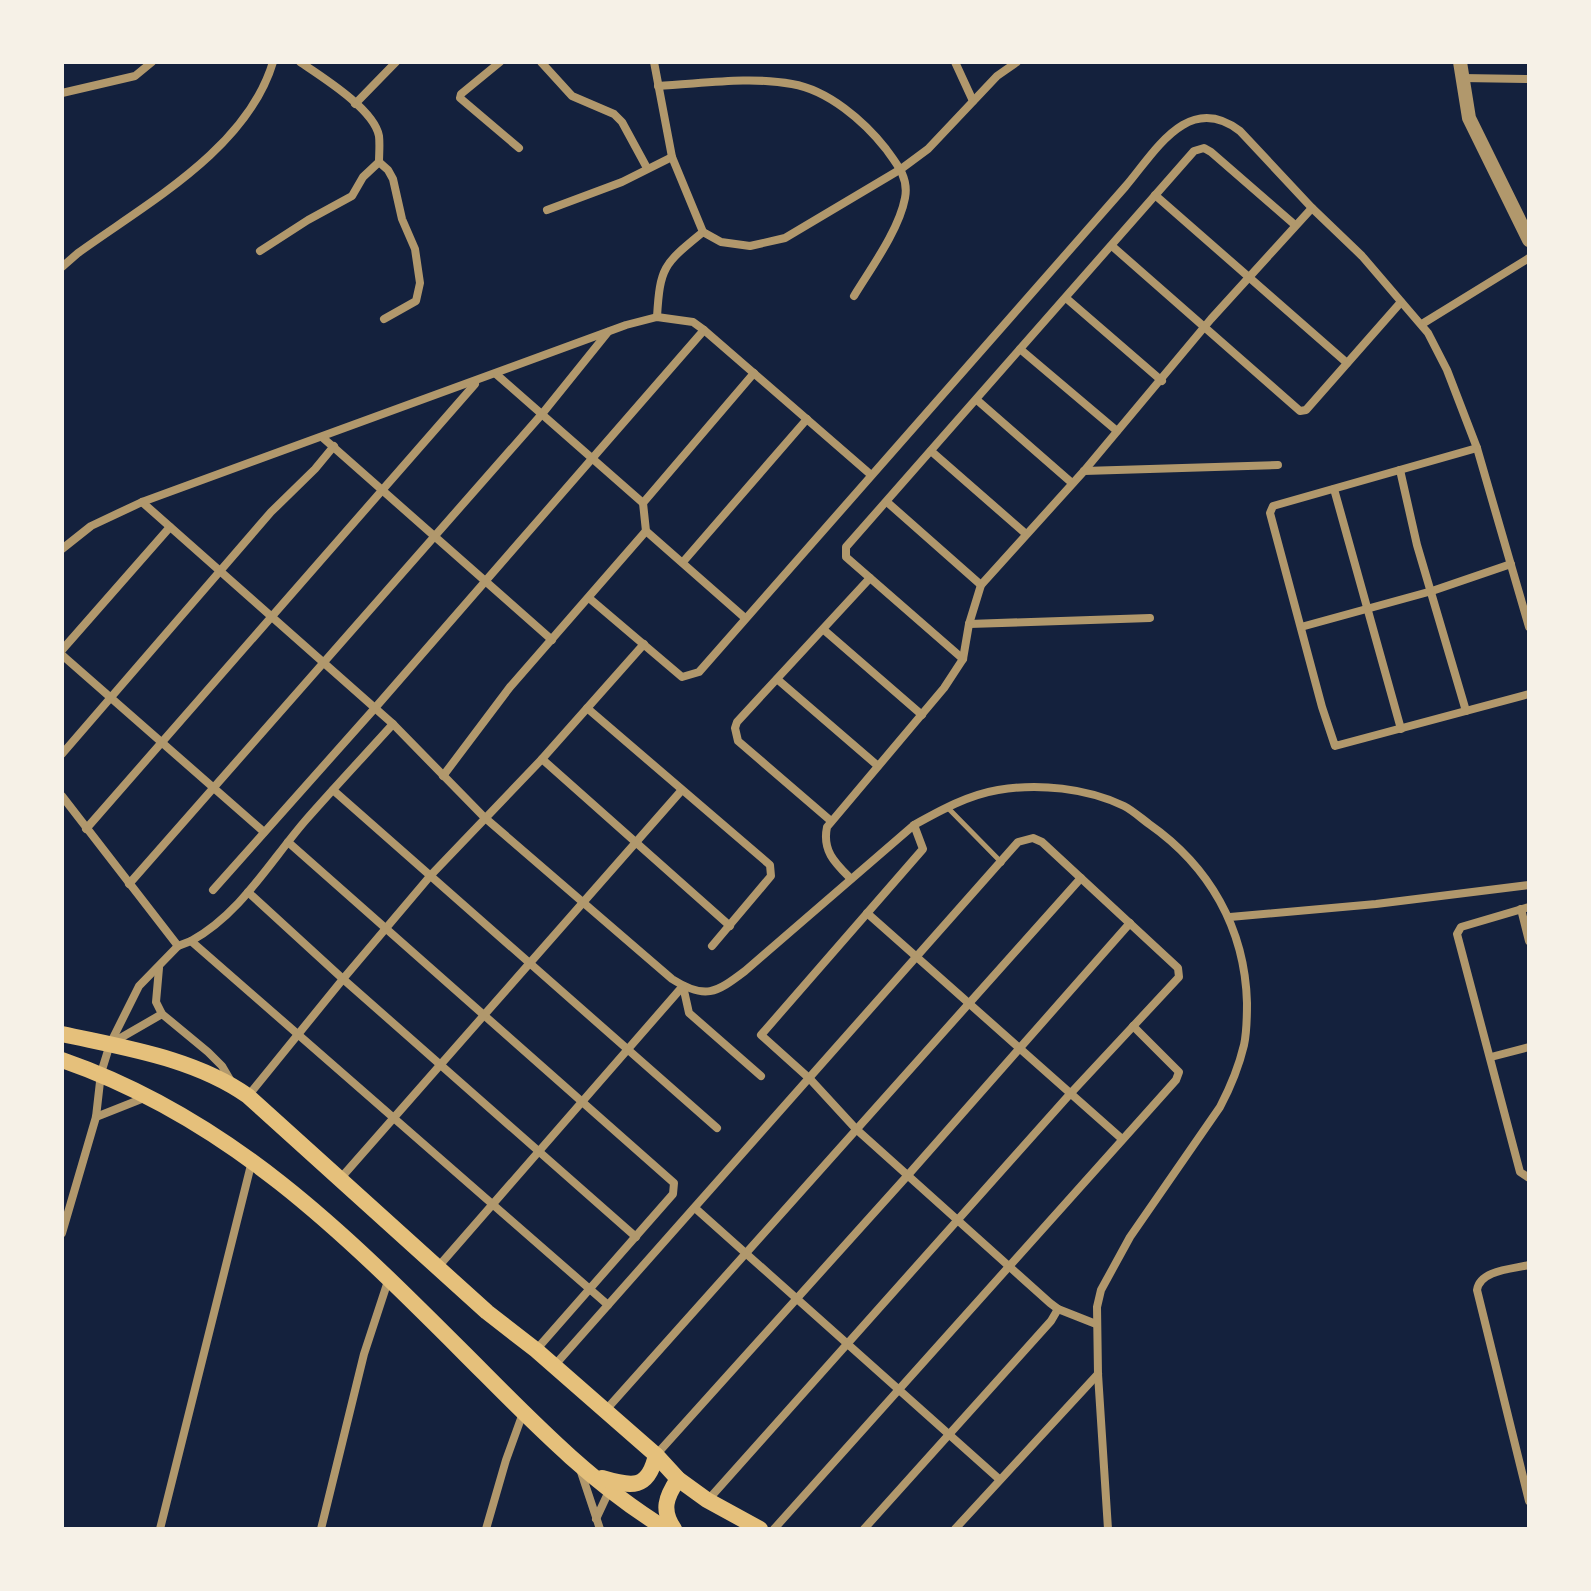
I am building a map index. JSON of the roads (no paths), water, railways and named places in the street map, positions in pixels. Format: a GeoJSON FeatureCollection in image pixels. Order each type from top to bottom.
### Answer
{"type":"FeatureCollection","features":[{"type":"Feature","properties":{"kind":"main road"},"geometry":{"type":"LineString","coordinates":[[62,1034],[177,1061],[233,1085],[487,1312],[536,1350],[656,1455],[678,1479],[707,1500],[760,1529]]}},
{"type":"Feature","properties":{"kind":"main road"},"geometry":{"type":"LineString","coordinates":[[62,1060],[101,1073],[147,1096],[253,1160],[296,1194],[389,1278],[552,1443],[642,1515],[666,1529]]}},
{"type":"Feature","properties":{"kind":"main road"},"geometry":{"type":"LineString","coordinates":[[593,1475],[620,1483],[640,1483],[647,1478],[656,1455]]}},
{"type":"Feature","properties":{"kind":"main road"},"geometry":{"type":"LineString","coordinates":[[674,1529],[668,1521],[665,1501],[678,1479]]}},
{"type":"Feature","properties":{"kind":"street"},"geometry":{"type":"LineString","coordinates":[[62,93],[135,76],[152,62]]}},
{"type":"Feature","properties":{"kind":"street"},"geometry":{"type":"LineString","coordinates":[[62,267],[204,161],[244,118],[260,94],[273,62]]}},
{"type":"Feature","properties":{"kind":"street"},"geometry":{"type":"LineString","coordinates":[[300,62],[355,104],[373,122],[379,135],[379,162],[393,179],[402,219],[415,249],[420,283],[416,301],[384,319]]}},
{"type":"Feature","properties":{"kind":"street"},"geometry":{"type":"LineString","coordinates":[[355,104],[396,62]]}},
{"type":"Feature","properties":{"kind":"street"},"geometry":{"type":"LineString","coordinates":[[500,62],[460,98],[519,148]]}},
{"type":"Feature","properties":{"kind":"street"},"geometry":{"type":"LineString","coordinates":[[541,62],[572,96],[614,114],[622,122],[647,168]]}},
{"type":"Feature","properties":{"kind":"street"},"geometry":{"type":"LineString","coordinates":[[654,62],[672,157],[703,232],[721,242],[750,246],[785,238],[901,169],[928,149],[997,76],[1017,62]]}},
{"type":"Feature","properties":{"kind":"street"},"geometry":{"type":"LineString","coordinates":[[955,62],[973,101]]}},
{"type":"Feature","properties":{"kind":"street"},"geometry":{"type":"LineString","coordinates":[[1460,62],[1474,129],[1529,240]]}},
{"type":"Feature","properties":{"kind":"street"},"geometry":{"type":"LineString","coordinates":[[1462,78],[1529,79]]}},
{"type":"Feature","properties":{"kind":"street"},"geometry":{"type":"LineString","coordinates":[[658,86],[770,81],[796,84],[826,96],[871,130],[901,169],[905,196],[901,213],[854,296]]}},
{"type":"Feature","properties":{"kind":"street"},"geometry":{"type":"LineString","coordinates":[[589,598],[682,677],[699,672],[1173,130],[1203,118],[1220,119],[1240,131],[1362,256],[1422,324],[1447,370],[1477,448],[1529,627]]}},
{"type":"Feature","properties":{"kind":"street"},"geometry":{"type":"LineString","coordinates":[[963,659],[846,557],[846,547],[1194,151],[1204,148],[1295,225]]}},
{"type":"Feature","properties":{"kind":"street"},"geometry":{"type":"LineString","coordinates":[[547,210],[622,182],[672,157]]}},
{"type":"Feature","properties":{"kind":"street"},"geometry":{"type":"LineString","coordinates":[[260,251],[352,196],[363,177],[379,162]]}},
{"type":"Feature","properties":{"kind":"street"},"geometry":{"type":"LineString","coordinates":[[1155,195],[1347,363]]}},
{"type":"Feature","properties":{"kind":"street"},"geometry":{"type":"LineString","coordinates":[[851,879],[831,859],[826,847],[825,836],[831,821],[944,688],[963,659],[969,624],[981,585],[1312,208]]}},
{"type":"Feature","properties":{"kind":"street"},"geometry":{"type":"LineString","coordinates":[[657,317],[659,281],[667,262],[703,232]]}},
{"type":"Feature","properties":{"kind":"street"},"geometry":{"type":"LineString","coordinates":[[1112,246],[1300,411],[1306,410],[1401,302]]}},
{"type":"Feature","properties":{"kind":"street"},"geometry":{"type":"LineString","coordinates":[[1422,324],[1529,258]]}},
{"type":"Feature","properties":{"kind":"street"},"geometry":{"type":"LineString","coordinates":[[1066,298],[1162,381]]}},
{"type":"Feature","properties":{"kind":"street"},"geometry":{"type":"LineString","coordinates":[[62,549],[91,526],[142,502],[609,331],[657,317],[693,322],[704,330],[870,474]]}},
{"type":"Feature","properties":{"kind":"street"},"geometry":{"type":"LineString","coordinates":[[213,890],[704,330]]}},
{"type":"Feature","properties":{"kind":"street"},"geometry":{"type":"LineString","coordinates":[[129,884],[542,414],[609,331]]}},
{"type":"Feature","properties":{"kind":"street"},"geometry":{"type":"LineString","coordinates":[[1020,349],[1117,431]]}},
{"type":"Feature","properties":{"kind":"street"},"geometry":{"type":"LineString","coordinates":[[643,503],[754,373]]}},
{"type":"Feature","properties":{"kind":"street"},"geometry":{"type":"LineString","coordinates":[[496,374],[643,503],[646,531],[745,618]]}},
{"type":"Feature","properties":{"kind":"street"},"geometry":{"type":"LineString","coordinates":[[86,829],[478,381]]}},
{"type":"Feature","properties":{"kind":"street"},"geometry":{"type":"LineString","coordinates":[[977,400],[1072,483]]}},
{"type":"Feature","properties":{"kind":"street"},"geometry":{"type":"LineString","coordinates":[[683,562],[807,419]]}},
{"type":"Feature","properties":{"kind":"street"},"geometry":{"type":"LineString","coordinates":[[322,437],[552,640]]}},
{"type":"Feature","properties":{"kind":"street"},"geometry":{"type":"LineString","coordinates":[[62,754],[271,512],[334,446]]}},
{"type":"Feature","properties":{"kind":"street"},"geometry":{"type":"LineString","coordinates":[[1477,448],[1273,506],[1269,510],[1333,744],[1341,745],[1529,694]]}},
{"type":"Feature","properties":{"kind":"street"},"geometry":{"type":"LineString","coordinates":[[931,451],[1026,534]]}},
{"type":"Feature","properties":{"kind":"street"},"geometry":{"type":"LineString","coordinates":[[1084,471],[1278,465]]}},
{"type":"Feature","properties":{"kind":"street"},"geometry":{"type":"LineString","coordinates":[[1400,470],[1417,545],[1466,711]]}},
{"type":"Feature","properties":{"kind":"street"},"geometry":{"type":"LineString","coordinates":[[1334,489],[1401,729]]}},
{"type":"Feature","properties":{"kind":"street"},"geometry":{"type":"LineString","coordinates":[[142,502],[393,724],[484,817],[582,903],[683,986],[697,993],[728,984],[914,825],[947,807],[983,794],[1021,788],[1060,789],[1093,795],[1125,807],[1185,853],[1213,887],[1230,917],[1242,957],[1246,990],[1244,1044],[1229,1090],[1215,1116],[1154,1201],[1101,1290],[1096,1324],[1108,1529]]}},
{"type":"Feature","properties":{"kind":"street"},"geometry":{"type":"LineString","coordinates":[[887,502],[981,585]]}},
{"type":"Feature","properties":{"kind":"street"},"geometry":{"type":"LineString","coordinates":[[170,527],[62,652],[264,832]]}},
{"type":"Feature","properties":{"kind":"street"},"geometry":{"type":"LineString","coordinates":[[443,776],[510,687],[646,531]]}},
{"type":"Feature","properties":{"kind":"street"},"geometry":{"type":"LineString","coordinates":[[1301,627],[1432,591],[1511,564]]}},
{"type":"Feature","properties":{"kind":"street"},"geometry":{"type":"LineString","coordinates":[[831,821],[738,741],[735,728],[737,722],[870,578]]}},
{"type":"Feature","properties":{"kind":"street"},"geometry":{"type":"LineString","coordinates":[[969,624],[1150,618]]}},
{"type":"Feature","properties":{"kind":"street"},"geometry":{"type":"LineString","coordinates":[[824,630],[922,715]]}},
{"type":"Feature","properties":{"kind":"street"},"geometry":{"type":"LineString","coordinates":[[248,1096],[431,875],[542,759],[644,644]]}},
{"type":"Feature","properties":{"kind":"street"},"geometry":{"type":"LineString","coordinates":[[777,679],[878,766]]}},
{"type":"Feature","properties":{"kind":"street"},"geometry":{"type":"LineString","coordinates":[[587,708],[770,865],[771,876],[712,946]]}},
{"type":"Feature","properties":{"kind":"street"},"geometry":{"type":"LineString","coordinates":[[62,1233],[96,1117],[101,1073],[110,1044],[139,986],[178,946],[215,926],[248,892],[393,724]]}},
{"type":"Feature","properties":{"kind":"street"},"geometry":{"type":"LineString","coordinates":[[542,759],[730,926]]}},
{"type":"Feature","properties":{"kind":"street"},"geometry":{"type":"LineString","coordinates":[[333,790],[717,1128]]}},
{"type":"Feature","properties":{"kind":"street"},"geometry":{"type":"LineString","coordinates":[[339,1179],[681,791]]}},
{"type":"Feature","properties":{"kind":"street"},"geometry":{"type":"LineString","coordinates":[[62,796],[178,946]]}},
{"type":"Feature","properties":{"kind":"street"},"geometry":{"type":"LineString","coordinates":[[914,825],[923,849],[761,1033],[810,1079],[856,1129],[1058,1309],[1096,1324]]}},
{"type":"Feature","properties":{"kind":"street"},"geometry":{"type":"LineString","coordinates":[[554,1366],[1018,842],[1033,838],[1042,842],[1179,968],[1178,980],[1070,1094],[707,1500]]}},
{"type":"Feature","properties":{"kind":"street"},"geometry":{"type":"LineString","coordinates":[[288,842],[674,1183],[673,1194],[536,1350]]}},
{"type":"Feature","properties":{"kind":"street"},"geometry":{"type":"LineString","coordinates":[[604,1411],[1081,878]]}},
{"type":"Feature","properties":{"kind":"street"},"geometry":{"type":"LineString","coordinates":[[1230,917],[1376,904],[1529,885]]}},
{"type":"Feature","properties":{"kind":"street"},"geometry":{"type":"LineString","coordinates":[[248,892],[636,1237]]}},
{"type":"Feature","properties":{"kind":"street"},"geometry":{"type":"LineString","coordinates":[[1529,941],[1525,908],[1461,927],[1458,938],[1520,1172],[1529,1178]]}},
{"type":"Feature","properties":{"kind":"street"},"geometry":{"type":"LineString","coordinates":[[867,913],[1122,1139]]}},
{"type":"Feature","properties":{"kind":"street"},"geometry":{"type":"LineString","coordinates":[[656,1455],[1130,923]]}},
{"type":"Feature","properties":{"kind":"street"},"geometry":{"type":"LineString","coordinates":[[191,941],[608,1305]]}},
{"type":"Feature","properties":{"kind":"street"},"geometry":{"type":"LineString","coordinates":[[159,967],[156,1002],[162,1014],[215,1059],[233,1085]]}},
{"type":"Feature","properties":{"kind":"street"},"geometry":{"type":"LineString","coordinates":[[438,1267],[683,986]]}},
{"type":"Feature","properties":{"kind":"street"},"geometry":{"type":"LineString","coordinates":[[683,986],[689,1013],[761,1076]]}},
{"type":"Feature","properties":{"kind":"street"},"geometry":{"type":"LineString","coordinates":[[110,1044],[162,1014]]}},
{"type":"Feature","properties":{"kind":"street"},"geometry":{"type":"LineString","coordinates":[[774,1529],[1179,1075],[1173,1064],[1133,1026]]}},
{"type":"Feature","properties":{"kind":"street"},"geometry":{"type":"LineString","coordinates":[[1491,1057],[1529,1047]]}},
{"type":"Feature","properties":{"kind":"street"},"geometry":{"type":"LineString","coordinates":[[96,1117],[147,1096]]}},
{"type":"Feature","properties":{"kind":"street"},"geometry":{"type":"LineString","coordinates":[[160,1529],[253,1160]]}},
{"type":"Feature","properties":{"kind":"street"},"geometry":{"type":"LineString","coordinates":[[695,1208],[999,1479]]}},
{"type":"Feature","properties":{"kind":"street"},"geometry":{"type":"LineString","coordinates":[[1529,1265],[1485,1276],[1479,1281],[1477,1290],[1529,1501]]}},
{"type":"Feature","properties":{"kind":"street"},"geometry":{"type":"LineString","coordinates":[[321,1529],[364,1354],[389,1278]]}},
{"type":"Feature","properties":{"kind":"street"},"geometry":{"type":"LineString","coordinates":[[864,1529],[1051,1321],[1058,1309]]}},
{"type":"Feature","properties":{"kind":"street"},"geometry":{"type":"LineString","coordinates":[[955,1529],[1098,1374]]}},
{"type":"Feature","properties":{"kind":"street"},"geometry":{"type":"LineString","coordinates":[[486,1529],[523,1413]]}},
{"type":"Feature","properties":{"kind":"street"},"geometry":{"type":"LineString","coordinates":[[578,1463],[600,1529]]}},
{"type":"Feature","properties":{"kind":"street"},"geometry":{"type":"LineString","coordinates":[[596,1520],[610,1489]]}},
{"type":"Feature","properties":{"kind":"lane"},"geometry":{"type":"LineString","coordinates":[[947,807],[1002,863]]}}]}
